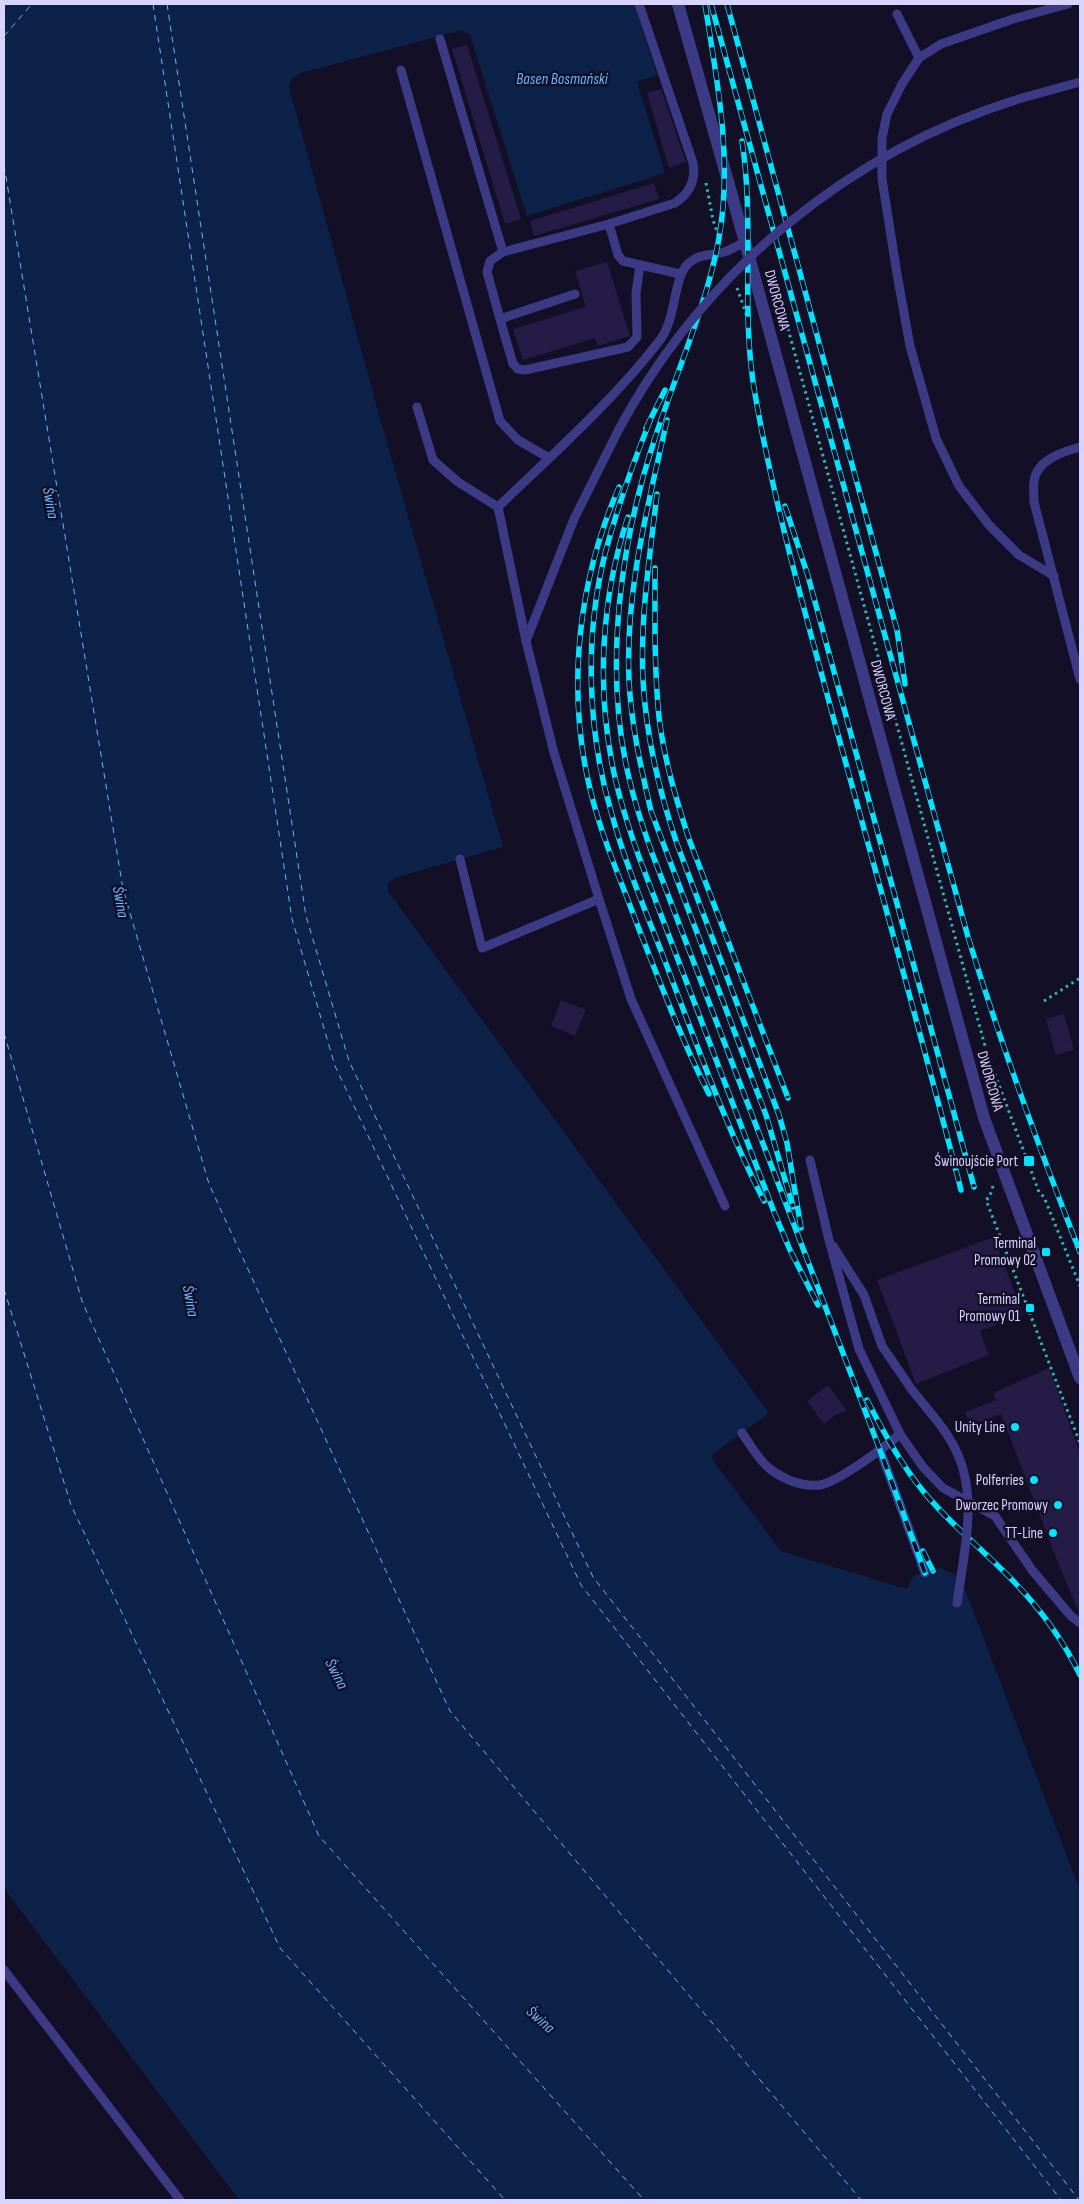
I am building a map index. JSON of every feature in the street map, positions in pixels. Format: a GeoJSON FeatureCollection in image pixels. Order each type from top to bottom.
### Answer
{"type":"FeatureCollection","features":[{"type":"Feature","properties":{"kind":"street","name":"DWORCOWA"},"geometry":{"type":"LineString","coordinates":[[678,4],[745,242],[984,1118],[1080,1378]]}},
{"type":"Feature","properties":{"kind":"lane"},"geometry":{"type":"LineString","coordinates":[[640,4],[693,163],[693,179],[685,197],[675,203],[609,224],[502,252],[490,261],[487,272],[513,364],[525,370],[628,347],[637,337],[636,293],[640,265]]}},
{"type":"Feature","properties":{"kind":"lane"},"geometry":{"type":"LineString","coordinates":[[1054,576],[1019,555],[989,525],[959,486],[936,438],[910,346],[882,179],[882,138],[887,114],[902,84],[919,58],[941,44],[1013,19],[1068,4]]}},
{"type":"Feature","properties":{"kind":"lane"},"geometry":{"type":"LineString","coordinates":[[897,14],[919,58]]}},
{"type":"Feature","properties":{"kind":"lane"},"geometry":{"type":"LineString","coordinates":[[440,39],[502,252]]}},
{"type":"Feature","properties":{"kind":"lane"},"geometry":{"type":"LineString","coordinates":[[401,70],[500,421],[518,440],[549,458]]}},
{"type":"Feature","properties":{"kind":"lane"},"geometry":{"type":"LineString","coordinates":[[526,641],[574,519],[619,429],[651,374],[688,323],[734,272],[780,230],[832,190],[863,169],[897,150],[957,121],[1022,98],[1080,82]]}},
{"type":"Feature","properties":{"kind":"lane"},"geometry":{"type":"LineString","coordinates":[[609,224],[618,255],[623,261],[680,274]]}},
{"type":"Feature","properties":{"kind":"lane"},"geometry":{"type":"LineString","coordinates":[[498,507],[619,390],[662,338],[672,315],[680,274],[688,263],[700,255],[724,252],[745,242]]}},
{"type":"Feature","properties":{"kind":"lane"},"geometry":{"type":"LineString","coordinates":[[500,319],[575,294]]}},
{"type":"Feature","properties":{"kind":"lane"},"geometry":{"type":"LineString","coordinates":[[417,407],[433,460],[458,482],[498,507],[526,641],[554,753],[631,999],[725,1206]]}},
{"type":"Feature","properties":{"kind":"lane"},"geometry":{"type":"LineString","coordinates":[[1080,447],[1066,451],[1043,463],[1034,480],[1034,502],[1080,679]]}},
{"type":"Feature","properties":{"kind":"lane"},"geometry":{"type":"LineString","coordinates":[[460,859],[482,948],[599,899]]}},
{"type":"Feature","properties":{"kind":"lane"},"geometry":{"type":"LineString","coordinates":[[810,1160],[829,1240],[859,1349],[900,1434],[923,1467],[943,1488],[995,1516],[1032,1570],[1070,1615],[1080,1623]]}},
{"type":"Feature","properties":{"kind":"lane"},"geometry":{"type":"LineString","coordinates":[[829,1240],[857,1282],[882,1346],[904,1380],[942,1428],[959,1456],[965,1481],[968,1522],[957,1603]]}},
{"type":"Feature","properties":{"kind":"lane"},"geometry":{"type":"LineString","coordinates":[[742,1433],[769,1468],[795,1484],[821,1485],[846,1473],[900,1434]]}},
{"type":"Feature","properties":{"kind":"lane"},"geometry":{"type":"LineString","coordinates":[[880,1450],[925,1573]]}},
{"type":"Feature","properties":{"kind":"lane"},"geometry":{"type":"LineString","coordinates":[[4,1970],[180,2200]]}},
{"type":"Feature","properties":{"kind":"path"},"geometry":{"type":"LineString","coordinates":[[773,274],[987,1053],[1039,1192],[1044,1197],[1080,1286]]}},
{"type":"Feature","properties":{"kind":"path"},"geometry":{"type":"LineString","coordinates":[[1044,1001],[1080,978]]}},
{"type":"Feature","properties":{"kind":"water"},"geometry":{"type":"Polygon","coordinates":[[[4,4],[634,4],[657,75],[637,82],[665,173],[527,216],[470,35],[462,30],[301,73],[292,79],[289,87],[380,418],[503,847],[394,878],[388,884],[388,891],[769,1413],[713,1454],[712,1459],[781,1551],[907,1589],[913,1576],[941,1568],[960,1577],[1080,1890],[1080,2200],[239,2200],[4,1888],[4,4]]]}},
{"type":"Feature","properties":{"kind":"building"},"geometry":{"type":"Polygon","coordinates":[[[467,45],[521,219],[505,224],[452,49],[467,45]]]}},
{"type":"Feature","properties":{"kind":"building"},"geometry":{"type":"Polygon","coordinates":[[[661,89],[686,162],[669,168],[647,93],[661,89]]]}},
{"type":"Feature","properties":{"kind":"building"},"geometry":{"type":"Polygon","coordinates":[[[654,183],[659,199],[534,236],[530,221],[654,183]]]}},
{"type":"Feature","properties":{"kind":"building"},"geometry":{"type":"Polygon","coordinates":[[[607,262],[630,336],[598,346],[595,338],[523,360],[513,329],[586,307],[575,271],[607,262]]]}},
{"type":"Feature","properties":{"kind":"building"},"geometry":{"type":"Polygon","coordinates":[[[561,1000],[586,1010],[575,1036],[551,1026],[561,1000]]]}},
{"type":"Feature","properties":{"kind":"building"},"geometry":{"type":"Polygon","coordinates":[[[1064,1014],[1074,1050],[1056,1055],[1046,1019],[1064,1014]]]}},
{"type":"Feature","properties":{"kind":"building"},"geometry":{"type":"Polygon","coordinates":[[[994,1237],[1023,1315],[980,1331],[989,1355],[916,1384],[877,1280],[994,1237]]]}},
{"type":"Feature","properties":{"kind":"building","name":"Dworzec Promowy"},"geometry":{"type":"Polygon","coordinates":[[[1049,1368],[1080,1453],[1080,1615],[1001,1414],[971,1426],[965,1412],[996,1400],[993,1393],[1049,1368]]]}},
{"type":"Feature","properties":{"kind":"building"},"geometry":{"type":"Polygon","coordinates":[[[828,1385],[847,1411],[835,1415],[824,1424],[807,1401],[828,1385]]]}},
{"type":"Feature","properties":{"kind":"ferry route"},"geometry":{"type":"LineString","coordinates":[[4,36],[32,4]]}},
{"type":"Feature","properties":{"kind":"ferry route"},"geometry":{"type":"LineString","coordinates":[[153,4],[292,919],[335,1066],[581,1585],[1061,2200]]}},
{"type":"Feature","properties":{"kind":"ferry route"},"geometry":{"type":"LineString","coordinates":[[167,4],[306,916],[349,1061],[593,1577],[1079,2200]]}},
{"type":"Feature","properties":{"kind":"ferry route"},"geometry":{"type":"LineString","coordinates":[[4,165],[123,889],[209,1184],[450,1711],[861,2200]]}},
{"type":"Feature","properties":{"kind":"ferry route"},"geometry":{"type":"LineString","coordinates":[[4,1033],[82,1301],[319,1836],[644,2200]]}},
{"type":"Feature","properties":{"kind":"ferry route"},"geometry":{"type":"LineString","coordinates":[[4,1289],[71,1505],[280,1948],[505,2200]]}},
{"type":"Feature","properties":{"kind":"railway"},"geometry":{"type":"LineString","coordinates":[[705,4],[722,120],[724,150],[723,208],[719,238],[707,288],[663,413],[643,477],[633,518],[625,560],[617,645],[620,729],[632,790],[652,853],[880,1450],[925,1573]]}},
{"type":"Feature","properties":{"kind":"railway"},"geometry":{"type":"LineString","coordinates":[[711,4],[968,937],[1021,1096],[1080,1252]]}},
{"type":"Feature","properties":{"kind":"railway"},"geometry":{"type":"LineString","coordinates":[[727,4],[897,630],[905,684]]}},
{"type":"Feature","properties":{"kind":"railway"},"geometry":{"type":"LineString","coordinates":[[742,141],[747,204],[748,331],[755,394],[771,476],[801,598],[915,1014],[961,1190]]}},
{"type":"Feature","properties":{"kind":"railway"},"geometry":{"type":"LineString","coordinates":[[646,428],[665,390]]}},
{"type":"Feature","properties":{"kind":"railway"},"geometry":{"type":"LineString","coordinates":[[667,420],[639,549],[634,581],[629,647],[629,680],[634,729],[651,811],[766,1115],[793,1207]]}},
{"type":"Feature","properties":{"kind":"railway"},"geometry":{"type":"LineString","coordinates":[[650,421],[616,517],[599,582],[594,615],[591,683],[597,750],[612,815],[632,876],[714,1090],[764,1201]]}},
{"type":"Feature","properties":{"kind":"railway"},"geometry":{"type":"LineString","coordinates":[[619,487],[592,567],[579,651],[578,693],[587,777],[607,845],[637,924],[671,1010],[709,1094]]}},
{"type":"Feature","properties":{"kind":"railway"},"geometry":{"type":"LineString","coordinates":[[657,494],[646,587],[642,657],[650,743],[659,784],[677,844],[779,1115],[787,1143],[801,1228]]}},
{"type":"Feature","properties":{"kind":"railway"},"geometry":{"type":"LineString","coordinates":[[785,506],[808,576],[974,1187]]}},
{"type":"Feature","properties":{"kind":"railway"},"geometry":{"type":"LineString","coordinates":[[628,517],[612,579],[604,644],[605,709],[608,741],[616,784],[639,857],[774,1212],[790,1250],[818,1305]]}},
{"type":"Feature","properties":{"kind":"railway"},"geometry":{"type":"LineString","coordinates":[[655,568],[657,698],[661,733],[671,779],[689,839],[788,1098]]}},
{"type":"Feature","properties":{"kind":"railway"},"geometry":{"type":"LineString","coordinates":[[867,1400],[890,1443],[917,1484],[948,1518],[1035,1605],[1060,1639],[1080,1675]]}},
{"type":"Feature","properties":{"kind":"railway"},"geometry":{"type":"LineString","coordinates":[[923,1551],[933,1571]]}},
{"type":"Feature","properties":{"kind":"place","name":"Świnoujście Port"},"geometry":{"type":"Point","coordinates":[1029,1161]}},
{"type":"Feature","properties":{"kind":"place","name":"Terminal Promowy 02"},"geometry":{"type":"Point","coordinates":[1046,1252]}},
{"type":"Feature","properties":{"kind":"place","name":"Terminal Promowy 01"},"geometry":{"type":"Point","coordinates":[1030,1308]}},
{"type":"Feature","properties":{"kind":"place","name":"Unity Line"},"geometry":{"type":"Point","coordinates":[1015,1427]}},
{"type":"Feature","properties":{"kind":"place","name":"Polferries"},"geometry":{"type":"Point","coordinates":[1034,1480]}},
{"type":"Feature","properties":{"kind":"place","name":"Dworzec Promowy"},"geometry":{"type":"Point","coordinates":[1058,1505]}},
{"type":"Feature","properties":{"kind":"place","name":"TT-Line"},"geometry":{"type":"Point","coordinates":[1053,1533]}},
{"type":"Feature","properties":{"kind":"water label","name":"Basen Bosmański"},"geometry":{"type":"Point","coordinates":[562,79]}},
{"type":"Feature","properties":{"kind":"water label","name":"Świna"},"geometry":{"type":"Point","coordinates":[50,503]}},
{"type":"Feature","properties":{"kind":"water label","name":"Świna"},"geometry":{"type":"Point","coordinates":[120,902]}},
{"type":"Feature","properties":{"kind":"water label","name":"Świna"},"geometry":{"type":"Point","coordinates":[190,1301]}},
{"type":"Feature","properties":{"kind":"water label","name":"Świna"},"geometry":{"type":"Point","coordinates":[336,1674]}},
{"type":"Feature","properties":{"kind":"water label","name":"Świna"},"geometry":{"type":"Point","coordinates":[540,2020]}}]}
